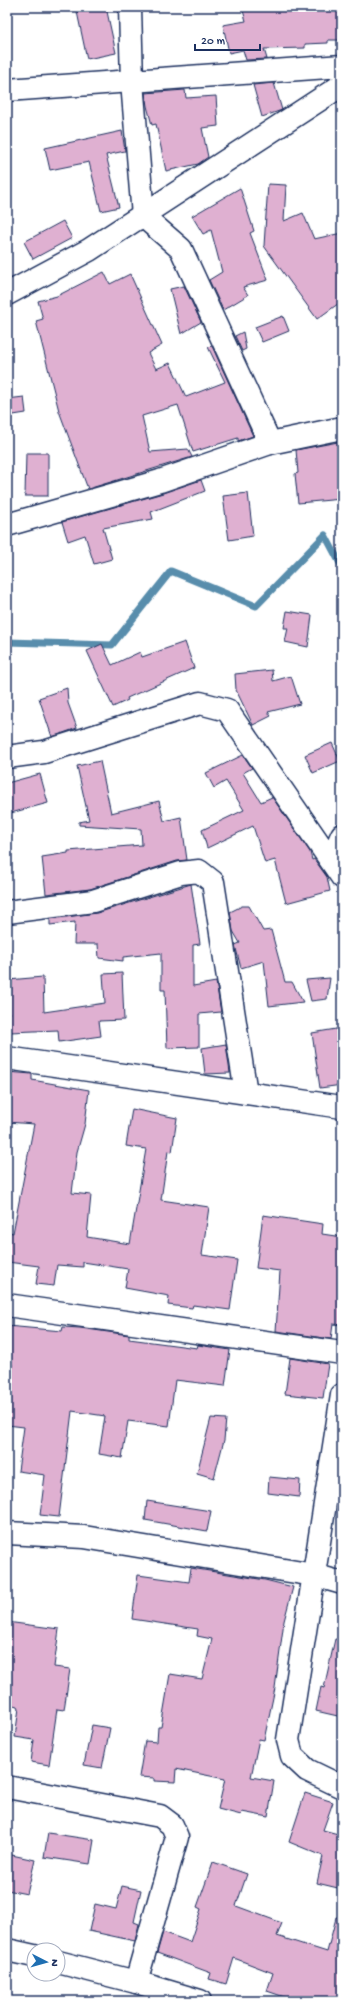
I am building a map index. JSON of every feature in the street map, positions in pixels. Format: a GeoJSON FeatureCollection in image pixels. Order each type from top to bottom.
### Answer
{"type":"FeatureCollection","features":[{"type":"Feature","properties":{"kind":"street"},"geometry":{"type":"LineString","coordinates":[[130,7],[132,82],[143,216],[181,249],[270,443]]}},
{"type":"Feature","properties":{"kind":"street"},"geometry":{"type":"LineString","coordinates":[[7,90],[342,66]]}},
{"type":"Feature","properties":{"kind":"street"},"geometry":{"type":"LineString","coordinates":[[7,294],[89,250],[342,85]]}},
{"type":"Feature","properties":{"kind":"street"},"geometry":{"type":"LineString","coordinates":[[7,525],[160,481],[270,443],[342,428]]}},
{"type":"Feature","properties":{"kind":"street"},"geometry":{"type":"LineString","coordinates":[[7,757],[44,752],[200,703],[227,710],[337,869]]}},
{"type":"Feature","properties":{"kind":"street"},"geometry":{"type":"LineString","coordinates":[[337,869],[342,835]]}},
{"type":"Feature","properties":{"kind":"street"},"geometry":{"type":"LineString","coordinates":[[7,912],[93,901],[181,874],[199,871],[213,882],[246,1093]]}},
{"type":"Feature","properties":{"kind":"street"},"geometry":{"type":"LineString","coordinates":[[7,1058],[342,1107]]}},
{"type":"Feature","properties":{"kind":"street"},"geometry":{"type":"LineString","coordinates":[[7,1305],[342,1353]]}},
{"type":"Feature","properties":{"kind":"street"},"geometry":{"type":"LineString","coordinates":[[342,1395],[288,1740],[292,1756],[307,1770],[342,1787]]}},
{"type":"Feature","properties":{"kind":"street"},"geometry":{"type":"LineString","coordinates":[[7,1533],[84,1537],[314,1575],[342,1583]]}},
{"type":"Feature","properties":{"kind":"street"},"geometry":{"type":"LineString","coordinates":[[7,1787],[160,1816],[172,1825],[177,1838],[136,1982]]}},
{"type":"Feature","properties":{"kind":"street"},"geometry":{"type":"LineString","coordinates":[[7,1950],[26,1954]]}},
{"type":"Feature","properties":{"kind":"street"},"geometry":{"type":"LineString","coordinates":[[66,1964],[136,1982],[200,2001]]}},
{"type":"Feature","properties":{"kind":"building"},"geometry":{"type":"Polygon","coordinates":[[[76,7],[106,7],[116,53],[87,59],[76,7]]]}},
{"type":"Feature","properties":{"kind":"building"},"geometry":{"type":"Polygon","coordinates":[[[242,7],[342,7],[342,40],[328,40],[328,43],[305,44],[305,48],[264,49],[267,59],[246,60],[243,50],[229,53],[223,25],[246,21],[242,7]]]}},
{"type":"Feature","properties":{"kind":"building"},"geometry":{"type":"Polygon","coordinates":[[[274,83],[282,110],[262,117],[253,85],[274,83]]]}},
{"type":"Feature","properties":{"kind":"building"},"geometry":{"type":"Polygon","coordinates":[[[185,90],[186,98],[216,96],[218,126],[202,128],[208,157],[198,164],[166,171],[156,124],[152,125],[145,93],[185,90]]]}},
{"type":"Feature","properties":{"kind":"building"},"geometry":{"type":"Polygon","coordinates":[[[122,131],[125,151],[106,155],[119,207],[101,211],[89,162],[50,170],[45,148],[122,131]]]}},
{"type":"Feature","properties":{"kind":"building"},"geometry":{"type":"Polygon","coordinates":[[[268,184],[286,185],[284,221],[303,213],[314,239],[342,233],[342,301],[317,319],[264,246],[268,184]]]}},
{"type":"Feature","properties":{"kind":"building"},"geometry":{"type":"Polygon","coordinates":[[[240,188],[254,231],[250,233],[268,280],[243,287],[248,295],[223,310],[209,280],[222,272],[211,230],[203,234],[192,216],[240,188]]]}},
{"type":"Feature","properties":{"kind":"building"},"geometry":{"type":"Polygon","coordinates":[[[63,221],[72,238],[33,259],[24,242],[63,221]]]}},
{"type":"Feature","properties":{"kind":"building"},"geometry":{"type":"Polygon","coordinates":[[[104,272],[110,284],[130,274],[162,345],[148,353],[156,369],[170,363],[186,397],[225,382],[208,347],[212,346],[253,436],[238,441],[238,438],[193,452],[178,405],[142,416],[150,452],[188,449],[192,457],[88,489],[59,411],[36,321],[43,319],[38,301],[57,296],[104,272]]]}},
{"type":"Feature","properties":{"kind":"building"},"geometry":{"type":"Polygon","coordinates":[[[184,286],[201,322],[181,334],[170,289],[184,286]]]}},
{"type":"Feature","properties":{"kind":"building"},"geometry":{"type":"Polygon","coordinates":[[[283,316],[289,331],[262,342],[255,327],[283,316]]]}},
{"type":"Feature","properties":{"kind":"building"},"geometry":{"type":"Polygon","coordinates":[[[243,332],[246,349],[242,351],[235,336],[243,332]]]}},
{"type":"Feature","properties":{"kind":"building"},"geometry":{"type":"Polygon","coordinates":[[[24,397],[26,413],[7,416],[7,399],[24,397]]]}},
{"type":"Feature","properties":{"kind":"building"},"geometry":{"type":"Polygon","coordinates":[[[338,442],[342,499],[298,503],[295,474],[298,473],[296,450],[338,442]]]}},
{"type":"Feature","properties":{"kind":"building"},"geometry":{"type":"Polygon","coordinates":[[[26,453],[48,453],[48,496],[25,496],[26,453]]]}},
{"type":"Feature","properties":{"kind":"building"},"geometry":{"type":"Polygon","coordinates":[[[201,480],[205,491],[151,512],[153,519],[103,528],[112,559],[94,564],[85,535],[68,541],[62,522],[163,493],[201,480]]]}},
{"type":"Feature","properties":{"kind":"building"},"geometry":{"type":"Polygon","coordinates":[[[248,493],[253,536],[229,540],[223,496],[248,493]]]}},
{"type":"Feature","properties":{"kind":"building"},"geometry":{"type":"Polygon","coordinates":[[[287,611],[312,615],[308,647],[285,642],[288,628],[284,628],[287,611]]]}},
{"type":"Feature","properties":{"kind":"building"},"geometry":{"type":"Polygon","coordinates":[[[185,642],[194,668],[127,698],[128,700],[113,707],[87,651],[102,644],[112,665],[140,652],[142,657],[185,642]]]}},
{"type":"Feature","properties":{"kind":"building"},"geometry":{"type":"Polygon","coordinates":[[[272,670],[273,681],[291,676],[300,704],[268,712],[271,716],[253,725],[236,690],[235,674],[272,670]]]}},
{"type":"Feature","properties":{"kind":"building"},"geometry":{"type":"Polygon","coordinates":[[[67,688],[68,703],[77,728],[52,737],[39,698],[67,688]]]}},
{"type":"Feature","properties":{"kind":"building"},"geometry":{"type":"Polygon","coordinates":[[[332,743],[340,761],[313,773],[305,755],[332,743]]]}},
{"type":"Feature","properties":{"kind":"building"},"geometry":{"type":"Polygon","coordinates":[[[243,755],[252,768],[243,773],[261,802],[272,797],[310,852],[312,860],[314,859],[327,877],[330,891],[286,903],[275,860],[265,863],[253,826],[207,848],[202,830],[244,810],[226,781],[214,788],[206,773],[243,755]]]}},
{"type":"Feature","properties":{"kind":"building"},"geometry":{"type":"Polygon","coordinates":[[[100,761],[111,813],[159,801],[164,821],[181,817],[187,860],[177,861],[90,889],[46,894],[42,857],[68,853],[68,851],[142,845],[141,829],[79,825],[79,822],[89,820],[77,766],[100,761]]]}},
{"type":"Feature","properties":{"kind":"building"},"geometry":{"type":"Polygon","coordinates":[[[40,774],[48,803],[7,814],[7,783],[40,774]]]}},
{"type":"Feature","properties":{"kind":"building"},"geometry":{"type":"Polygon","coordinates":[[[191,884],[200,944],[193,945],[193,986],[216,982],[221,1012],[199,1014],[199,1047],[167,1048],[165,990],[161,990],[161,953],[123,957],[123,961],[99,958],[98,944],[74,944],[75,922],[50,925],[50,919],[97,913],[191,884]]]}},
{"type":"Feature","properties":{"kind":"building"},"geometry":{"type":"Polygon","coordinates":[[[242,906],[249,906],[263,931],[271,930],[285,982],[292,982],[303,1002],[269,1006],[264,961],[241,968],[235,945],[240,943],[233,931],[230,912],[242,906]]]}},
{"type":"Feature","properties":{"kind":"building"},"geometry":{"type":"Polygon","coordinates":[[[122,973],[124,1020],[99,1021],[101,1036],[59,1042],[58,1030],[10,1032],[8,980],[43,977],[44,1012],[105,1003],[103,974],[122,973]]]}},
{"type":"Feature","properties":{"kind":"building"},"geometry":{"type":"Polygon","coordinates":[[[330,978],[327,999],[311,1001],[306,980],[330,978]]]}},
{"type":"Feature","properties":{"kind":"building"},"geometry":{"type":"Polygon","coordinates":[[[342,1028],[342,1085],[320,1088],[312,1033],[342,1028]]]}},
{"type":"Feature","properties":{"kind":"building"},"geometry":{"type":"Polygon","coordinates":[[[226,1044],[230,1073],[205,1074],[202,1048],[226,1044]]]}},
{"type":"Feature","properties":{"kind":"building"},"geometry":{"type":"Polygon","coordinates":[[[7,1072],[32,1074],[32,1080],[89,1090],[85,1124],[77,1152],[72,1193],[91,1195],[87,1237],[130,1244],[146,1149],[126,1146],[132,1109],[177,1118],[172,1152],[168,1151],[161,1200],[209,1207],[202,1255],[237,1260],[230,1310],[193,1305],[192,1308],[168,1305],[169,1296],[125,1288],[128,1269],[83,1262],[83,1267],[57,1265],[54,1286],[36,1284],[39,1266],[7,1262],[9,1232],[13,1233],[34,1124],[7,1122],[7,1072]]]}},
{"type":"Feature","properties":{"kind":"building"},"geometry":{"type":"Polygon","coordinates":[[[263,1215],[323,1224],[322,1234],[342,1237],[342,1325],[333,1324],[331,1339],[276,1331],[280,1271],[256,1268],[263,1215]]]}},
{"type":"Feature","properties":{"kind":"building"},"geometry":{"type":"Polygon","coordinates":[[[7,1326],[62,1331],[63,1327],[80,1328],[129,1335],[129,1339],[197,1348],[198,1345],[230,1350],[225,1386],[175,1380],[169,1426],[128,1421],[122,1458],[99,1454],[105,1416],[72,1411],[59,1517],[40,1515],[45,1475],[18,1471],[24,1427],[7,1425],[7,1398],[12,1364],[7,1364],[7,1326]]]}},
{"type":"Feature","properties":{"kind":"building"},"geometry":{"type":"Polygon","coordinates":[[[290,1358],[328,1364],[323,1398],[285,1394],[290,1358]]]}},
{"type":"Feature","properties":{"kind":"building"},"geometry":{"type":"Polygon","coordinates":[[[211,1418],[226,1419],[224,1440],[214,1478],[197,1473],[211,1418]]]}},
{"type":"Feature","properties":{"kind":"building"},"geometry":{"type":"Polygon","coordinates":[[[269,1477],[300,1480],[299,1497],[268,1493],[269,1477]]]}},
{"type":"Feature","properties":{"kind":"building"},"geometry":{"type":"Polygon","coordinates":[[[147,1501],[211,1511],[207,1531],[145,1520],[147,1501]]]}},
{"type":"Feature","properties":{"kind":"building"},"geometry":{"type":"Polygon","coordinates":[[[191,1568],[265,1580],[293,1587],[284,1621],[275,1688],[264,1740],[259,1739],[251,1777],[274,1781],[268,1817],[242,1812],[241,1815],[218,1809],[225,1779],[176,1769],[175,1782],[154,1781],[154,1778],[139,1777],[145,1741],[157,1742],[158,1727],[161,1727],[170,1674],[202,1679],[212,1639],[197,1636],[198,1629],[132,1619],[138,1575],[189,1582],[191,1568]]]}},
{"type":"Feature","properties":{"kind":"building"},"geometry":{"type":"Polygon","coordinates":[[[7,1622],[59,1629],[54,1667],[70,1669],[64,1710],[57,1709],[49,1765],[31,1762],[34,1740],[15,1737],[19,1708],[18,1706],[7,1704],[7,1622]]]}},
{"type":"Feature","properties":{"kind":"building"},"geometry":{"type":"Polygon","coordinates":[[[335,1639],[342,1640],[342,1717],[316,1711],[321,1687],[324,1688],[335,1639]]]}},
{"type":"Feature","properties":{"kind":"building"},"geometry":{"type":"Polygon","coordinates":[[[92,1725],[110,1728],[102,1768],[84,1765],[92,1725]]]}},
{"type":"Feature","properties":{"kind":"building"},"geometry":{"type":"Polygon","coordinates":[[[305,1793],[333,1802],[323,1830],[342,1835],[342,1889],[317,1883],[323,1856],[289,1842],[305,1793]]]}},
{"type":"Feature","properties":{"kind":"building"},"geometry":{"type":"Polygon","coordinates":[[[48,1833],[94,1840],[90,1864],[44,1857],[48,1833]]]}},
{"type":"Feature","properties":{"kind":"building"},"geometry":{"type":"Polygon","coordinates":[[[7,1854],[35,1860],[27,1894],[7,1890],[7,1854]]]}},
{"type":"Feature","properties":{"kind":"building"},"geometry":{"type":"Polygon","coordinates":[[[213,1862],[247,1874],[236,1906],[282,1923],[277,1936],[327,1952],[336,1918],[342,1919],[342,2001],[296,2001],[267,1991],[273,1973],[234,1958],[226,1984],[209,1979],[211,1973],[157,1953],[163,1932],[190,1942],[201,1909],[197,1907],[213,1862]]]}},
{"type":"Feature","properties":{"kind":"building"},"geometry":{"type":"Polygon","coordinates":[[[122,1886],[141,1890],[134,1922],[139,1924],[135,1941],[89,1931],[95,1904],[116,1909],[122,1886]]]}},
{"type":"Feature","properties":{"kind":"waterway"},"geometry":{"type":"LineString","coordinates":[[7,642],[112,645],[171,571],[256,606],[325,535],[342,567]]}}]}
